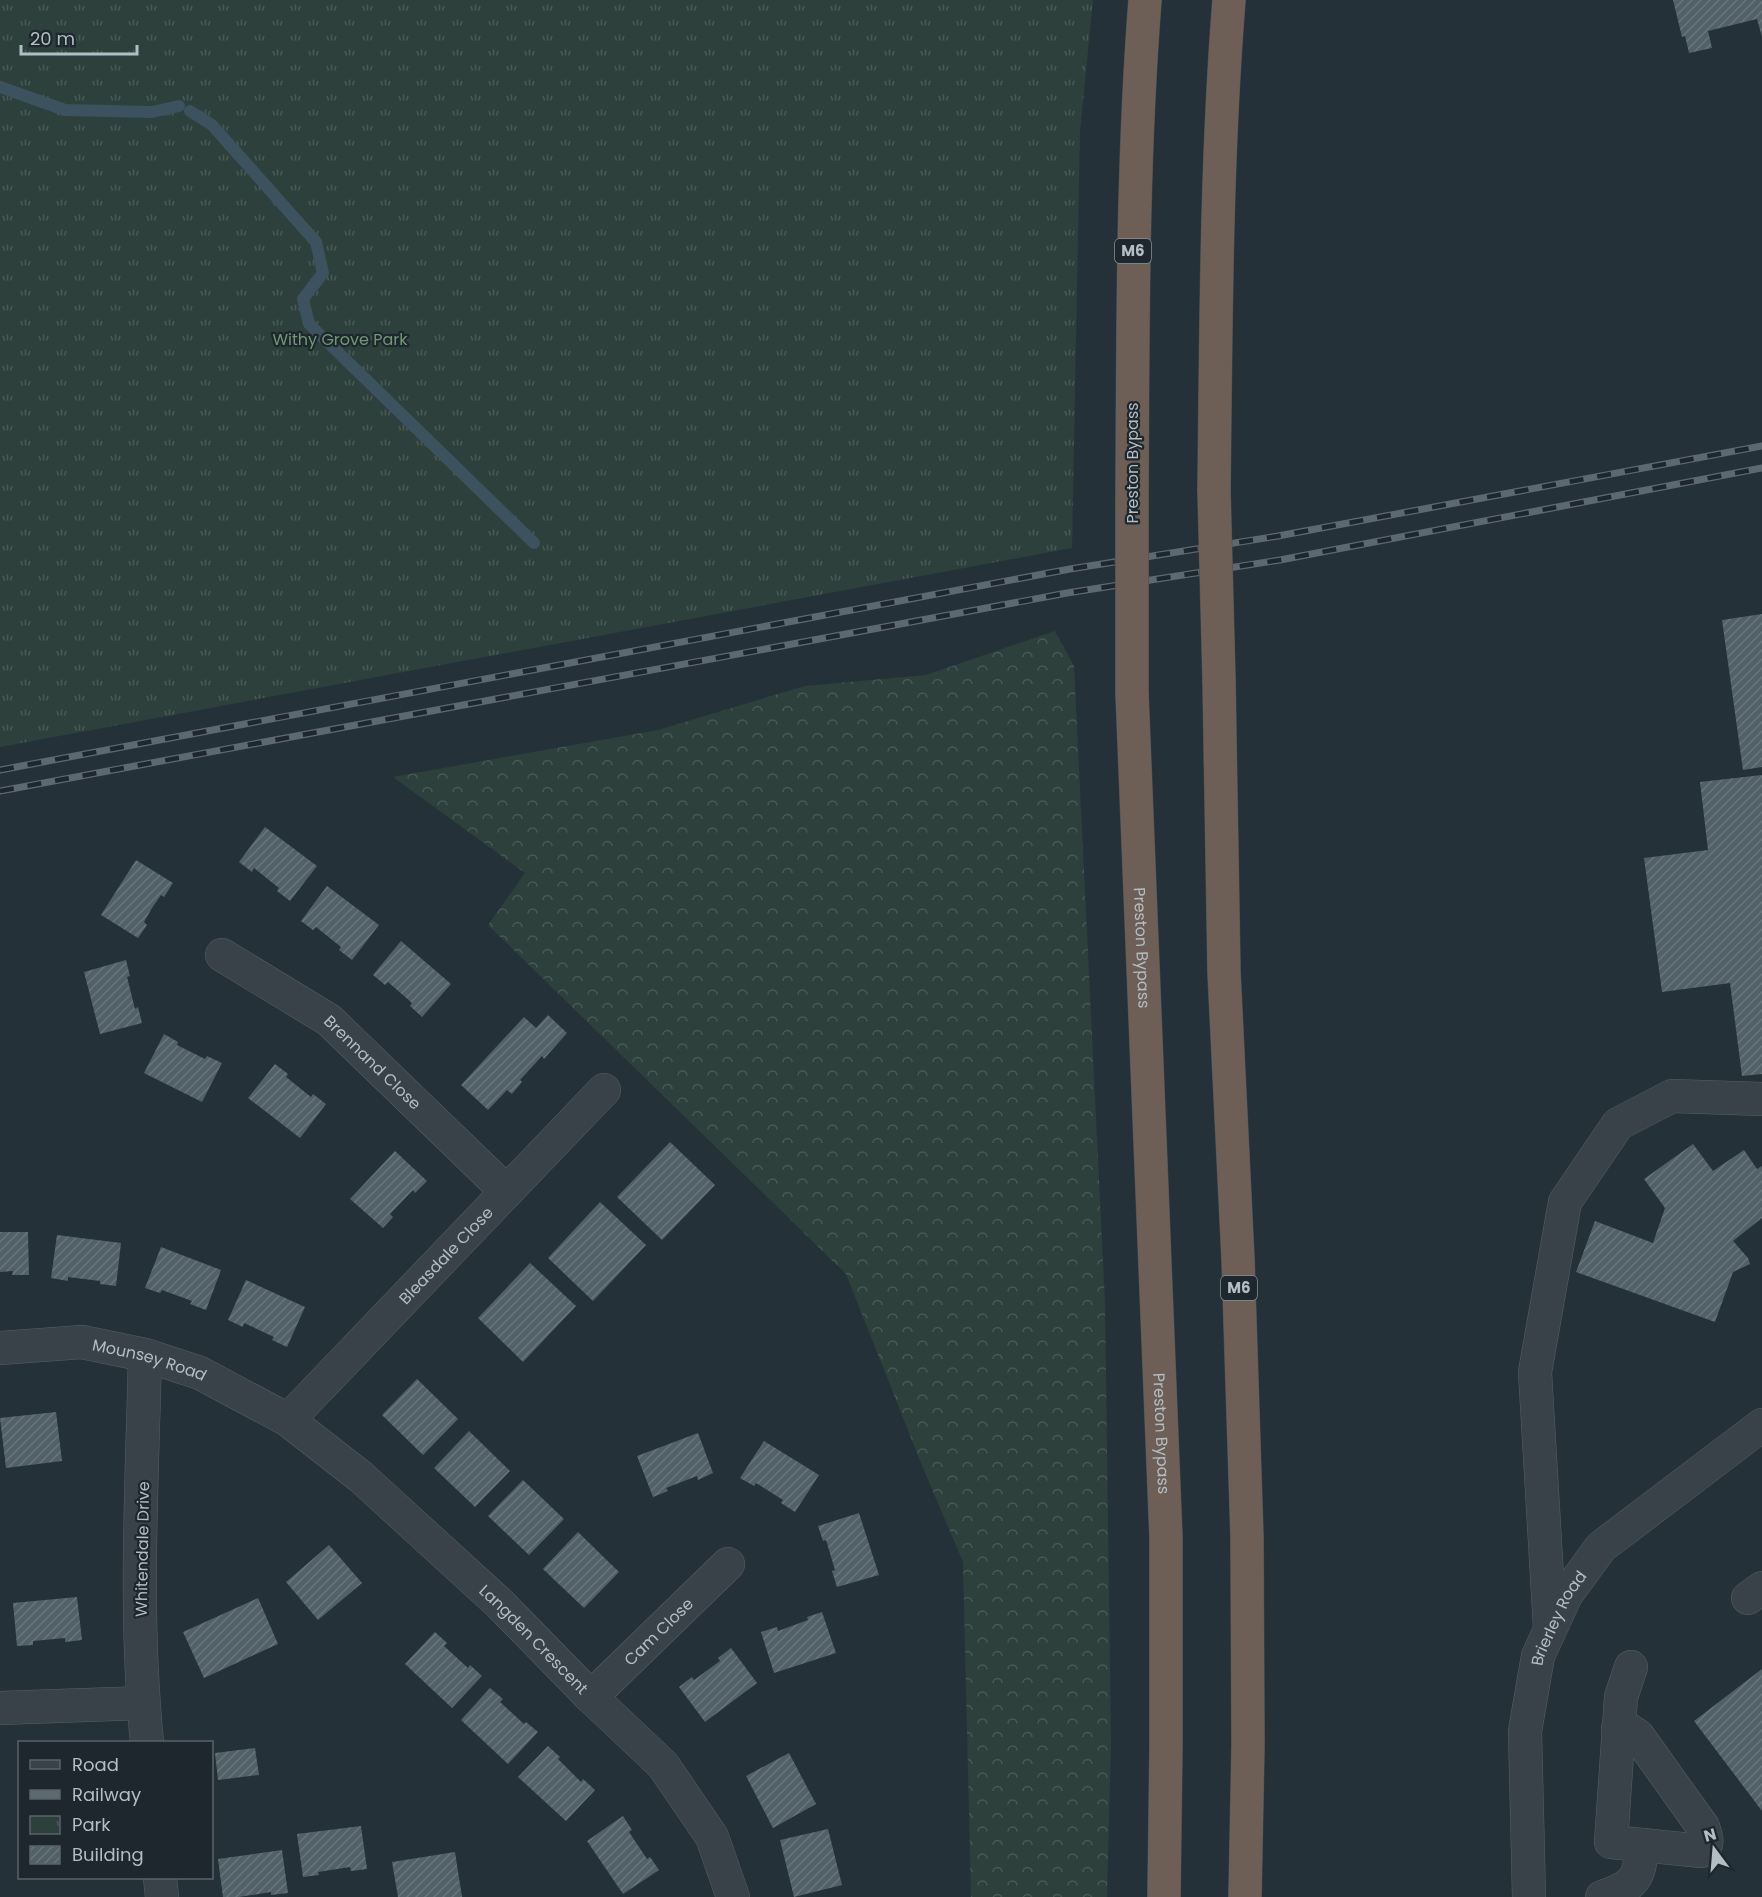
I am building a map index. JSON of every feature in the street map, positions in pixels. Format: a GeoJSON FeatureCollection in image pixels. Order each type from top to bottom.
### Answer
{"type":"FeatureCollection","features":[{"type":"Feature","properties":{"kind":"highway","name":"Preston Bypass"},"geometry":{"type":"LineString","coordinates":[[1145,0],[1133,254],[1132,693],[1166,1538],[1164,1897]]}},
{"type":"Feature","properties":{"kind":"highway","name":"M6"},"geometry":{"type":"LineString","coordinates":[[1229,0],[1217,260],[1214,491],[1224,972],[1238,1259],[1247,1537],[1248,1745],[1245,1897]]}},
{"type":"Feature","properties":{"kind":"street","name":"Brennand Close"},"geometry":{"type":"LineString","coordinates":[[222,955],[329,1020],[506,1191]]}},
{"type":"Feature","properties":{"kind":"street","name":"Bleasdale Close"},"geometry":{"type":"LineString","coordinates":[[288,1420],[604,1090]]}},
{"type":"Feature","properties":{"kind":"street"},"geometry":{"type":"LineString","coordinates":[[1550,1628],[1535,1372],[1565,1202],[1618,1124],[1672,1096],[1762,1098]]}},
{"type":"Feature","properties":{"kind":"street","name":"Mounsey Road"},"geometry":{"type":"LineString","coordinates":[[0,1348],[82,1342],[145,1355],[200,1373],[288,1420]]}},
{"type":"Feature","properties":{"kind":"street","name":"Whitendale Drive"},"geometry":{"type":"LineString","coordinates":[[145,1355],[140,1599],[143,1703],[147,1741]]}},
{"type":"Feature","properties":{"kind":"street","name":"Langden Crescent"},"geometry":{"type":"LineString","coordinates":[[288,1420],[361,1477],[500,1604],[591,1697],[663,1765],[712,1837],[733,1897]]}},
{"type":"Feature","properties":{"kind":"street","name":"Brierley Road"},"geometry":{"type":"LineString","coordinates":[[1529,1897],[1525,1731],[1538,1656],[1566,1595],[1600,1547],[1762,1425]]}},
{"type":"Feature","properties":{"kind":"street","name":"Cam Close"},"geometry":{"type":"LineString","coordinates":[[591,1697],[728,1564]]}},
{"type":"Feature","properties":{"kind":"street"},"geometry":{"type":"LineString","coordinates":[[1618,1728],[1629,1730],[1638,1736],[1703,1827],[1707,1839],[1706,1847],[1701,1851],[1611,1842],[1618,1728],[1621,1696],[1631,1667]]}},
{"type":"Feature","properties":{"kind":"street"},"geometry":{"type":"LineString","coordinates":[[0,1708],[143,1703]]}},
{"type":"Feature","properties":{"kind":"street"},"geometry":{"type":"LineString","coordinates":[[1602,1897],[1629,1886],[1637,1874],[1642,1845]]}},
{"type":"Feature","properties":{"kind":"street"},"geometry":{"type":"LineString","coordinates":[[160,1879],[162,1897]]}},
{"type":"Feature","properties":{"kind":"green space","name":"Withy Grove Park"},"geometry":{"type":"Polygon","coordinates":[[[0,0],[1093,0],[1080,132],[1072,548],[0,747],[0,0]]]}},
{"type":"Feature","properties":{"kind":"green space"},"geometry":{"type":"Polygon","coordinates":[[[1055,631],[1074,666],[1105,1303],[1111,1742],[1107,1897],[971,1897],[963,1562],[846,1274],[488,925],[525,873],[393,777],[658,730],[805,686],[926,675],[1055,631]]]}},
{"type":"Feature","properties":{"kind":"building"},"geometry":{"type":"Polygon","coordinates":[[[1673,0],[1762,0],[1762,37],[1757,19],[1708,31],[1712,48],[1689,53],[1685,36],[1682,37],[1673,0]]]}},
{"type":"Feature","properties":{"kind":"building"},"geometry":{"type":"Polygon","coordinates":[[[1762,614],[1762,767],[1743,770],[1722,620],[1762,614]]]}},
{"type":"Feature","properties":{"kind":"building"},"geometry":{"type":"Polygon","coordinates":[[[1762,775],[1762,1074],[1742,1076],[1730,983],[1662,992],[1644,858],[1708,850],[1700,782],[1762,775]]]}},
{"type":"Feature","properties":{"kind":"building"},"geometry":{"type":"Polygon","coordinates":[[[265,827],[317,866],[290,901],[277,891],[279,888],[254,868],[252,872],[239,862],[265,827]]]}},
{"type":"Feature","properties":{"kind":"building"},"geometry":{"type":"Polygon","coordinates":[[[136,860],[173,883],[164,897],[161,895],[152,908],[144,922],[147,925],[138,938],[101,915],[136,860]]]}},
{"type":"Feature","properties":{"kind":"building"},"geometry":{"type":"Polygon","coordinates":[[[327,886],[379,925],[352,960],[339,950],[341,947],[316,927],[313,930],[301,921],[327,886]]]}},
{"type":"Feature","properties":{"kind":"building"},"geometry":{"type":"Polygon","coordinates":[[[401,941],[451,984],[422,1017],[410,1006],[412,1003],[388,982],[385,985],[373,975],[401,941]]]}},
{"type":"Feature","properties":{"kind":"building"},"geometry":{"type":"Polygon","coordinates":[[[126,960],[130,976],[127,977],[135,1009],[138,1007],[142,1023],[100,1034],[84,972],[126,960]]]}},
{"type":"Feature","properties":{"kind":"building"},"geometry":{"type":"Polygon","coordinates":[[[548,1015],[567,1033],[544,1059],[542,1056],[520,1080],[522,1082],[512,1094],[507,1090],[488,1110],[461,1085],[524,1017],[536,1028],[548,1015]]]}},
{"type":"Feature","properties":{"kind":"building"},"geometry":{"type":"Polygon","coordinates":[[[164,1034],[178,1042],[177,1045],[205,1059],[207,1056],[222,1063],[202,1102],[144,1073],[164,1034]]]}},
{"type":"Feature","properties":{"kind":"building"},"geometry":{"type":"Polygon","coordinates":[[[275,1064],[288,1074],[286,1077],[311,1097],[313,1094],[326,1104],[300,1138],[248,1098],[275,1064]]]}},
{"type":"Feature","properties":{"kind":"building"},"geometry":{"type":"Polygon","coordinates":[[[670,1142],[715,1185],[662,1240],[617,1197],[670,1142]]]}},
{"type":"Feature","properties":{"kind":"building"},"geometry":{"type":"Polygon","coordinates":[[[1693,1144],[1713,1171],[1744,1150],[1757,1169],[1762,1166],[1762,1218],[1733,1241],[1748,1258],[1750,1264],[1733,1272],[1715,1322],[1576,1272],[1595,1221],[1653,1243],[1665,1208],[1644,1179],[1693,1144]]]}},
{"type":"Feature","properties":{"kind":"building"},"geometry":{"type":"Polygon","coordinates":[[[395,1151],[427,1181],[415,1193],[413,1190],[390,1214],[393,1217],[383,1228],[350,1199],[395,1151]]]}},
{"type":"Feature","properties":{"kind":"building"},"geometry":{"type":"Polygon","coordinates":[[[600,1202],[646,1245],[593,1301],[548,1258],[600,1202]]]}},
{"type":"Feature","properties":{"kind":"building"},"geometry":{"type":"Polygon","coordinates":[[[0,1232],[28,1232],[29,1275],[12,1275],[13,1271],[0,1272],[0,1232]]]}},
{"type":"Feature","properties":{"kind":"building"},"geometry":{"type":"Polygon","coordinates":[[[57,1235],[121,1243],[116,1286],[100,1284],[100,1281],[68,1277],[68,1281],[51,1278],[57,1235]]]}},
{"type":"Feature","properties":{"kind":"building"},"geometry":{"type":"Polygon","coordinates":[[[161,1247],[221,1270],[206,1310],[190,1304],[192,1301],[162,1290],[160,1293],[145,1288],[161,1247]]]}},
{"type":"Feature","properties":{"kind":"building"},"geometry":{"type":"Polygon","coordinates":[[[530,1263],[576,1306],[523,1362],[478,1318],[530,1263]]]}},
{"type":"Feature","properties":{"kind":"building"},"geometry":{"type":"Polygon","coordinates":[[[246,1280],[305,1307],[287,1347],[272,1340],[274,1337],[244,1323],[243,1327],[228,1320],[246,1280]]]}},
{"type":"Feature","properties":{"kind":"building"},"geometry":{"type":"Polygon","coordinates":[[[417,1379],[458,1419],[423,1455],[382,1415],[417,1379]]]}},
{"type":"Feature","properties":{"kind":"building"},"geometry":{"type":"Polygon","coordinates":[[[56,1412],[62,1461],[6,1468],[0,1418],[56,1412]]]}},
{"type":"Feature","properties":{"kind":"building"},"geometry":{"type":"Polygon","coordinates":[[[469,1431],[510,1471],[475,1507],[434,1468],[469,1431]]]}},
{"type":"Feature","properties":{"kind":"building"},"geometry":{"type":"Polygon","coordinates":[[[698,1433],[713,1473],[698,1480],[697,1476],[666,1488],[668,1491],[653,1497],[637,1456],[698,1433]]]}},
{"type":"Feature","properties":{"kind":"building"},"geometry":{"type":"Polygon","coordinates":[[[764,1441],[819,1475],[795,1512],[781,1503],[783,1500],[756,1483],[754,1486],[740,1478],[764,1441]]]}},
{"type":"Feature","properties":{"kind":"building"},"geometry":{"type":"Polygon","coordinates":[[[523,1480],[564,1519],[529,1555],[488,1516],[523,1480]]]}},
{"type":"Feature","properties":{"kind":"building"},"geometry":{"type":"Polygon","coordinates":[[[859,1513],[879,1575],[837,1587],[832,1571],[835,1570],[826,1540],[823,1541],[818,1526],[859,1513]]]}},
{"type":"Feature","properties":{"kind":"building"},"geometry":{"type":"Polygon","coordinates":[[[578,1532],[619,1572],[584,1608],[543,1569],[578,1532]]]}},
{"type":"Feature","properties":{"kind":"building"},"geometry":{"type":"Polygon","coordinates":[[[329,1545],[362,1583],[318,1620],[286,1582],[329,1545]]]}},
{"type":"Feature","properties":{"kind":"building"},"geometry":{"type":"Polygon","coordinates":[[[77,1597],[82,1640],[65,1642],[65,1638],[33,1641],[33,1645],[17,1646],[13,1603],[77,1597]]]}},
{"type":"Feature","properties":{"kind":"building"},"geometry":{"type":"Polygon","coordinates":[[[258,1598],[278,1644],[204,1678],[183,1632],[258,1598]]]}},
{"type":"Feature","properties":{"kind":"building"},"geometry":{"type":"Polygon","coordinates":[[[822,1612],[836,1653],[774,1673],[761,1632],[777,1627],[778,1631],[822,1612]]]}},
{"type":"Feature","properties":{"kind":"building"},"geometry":{"type":"Polygon","coordinates":[[[435,1632],[447,1643],[444,1646],[468,1668],[470,1665],[482,1676],[452,1708],[405,1664],[435,1632]]]}},
{"type":"Feature","properties":{"kind":"building"},"geometry":{"type":"Polygon","coordinates":[[[731,1648],[757,1683],[705,1722],[679,1687],[692,1677],[694,1680],[720,1661],[718,1658],[731,1648]]]}},
{"type":"Feature","properties":{"kind":"building"},"geometry":{"type":"Polygon","coordinates":[[[1762,1669],[1762,1811],[1694,1721],[1762,1669]]]}},
{"type":"Feature","properties":{"kind":"building"},"geometry":{"type":"Polygon","coordinates":[[[490,1688],[503,1699],[500,1702],[524,1724],[526,1722],[538,1732],[508,1764],[461,1720],[490,1688]]]}},
{"type":"Feature","properties":{"kind":"building"},"geometry":{"type":"Polygon","coordinates":[[[548,1746],[581,1782],[583,1779],[595,1790],[566,1821],[518,1777],[548,1746]]]}},
{"type":"Feature","properties":{"kind":"building"},"geometry":{"type":"Polygon","coordinates":[[[255,1748],[259,1775],[218,1780],[215,1753],[255,1748]]]}},
{"type":"Feature","properties":{"kind":"building"},"geometry":{"type":"Polygon","coordinates":[[[789,1753],[816,1804],[773,1828],[746,1776],[789,1753]]]}},
{"type":"Feature","properties":{"kind":"building"},"geometry":{"type":"Polygon","coordinates":[[[623,1816],[632,1830],[629,1832],[647,1859],[650,1857],[659,1870],[623,1894],[587,1841],[623,1816]]]}},
{"type":"Feature","properties":{"kind":"building"},"geometry":{"type":"Polygon","coordinates":[[[361,1826],[367,1869],[351,1871],[350,1867],[303,1877],[297,1834],[361,1826]]]}},
{"type":"Feature","properties":{"kind":"building"},"geometry":{"type":"Polygon","coordinates":[[[828,1829],[842,1885],[794,1897],[780,1840],[828,1829]]]}},
{"type":"Feature","properties":{"kind":"building"},"geometry":{"type":"Polygon","coordinates":[[[282,1850],[288,1893],[271,1895],[271,1892],[223,1897],[218,1859],[282,1850]]]}},
{"type":"Feature","properties":{"kind":"building"},"geometry":{"type":"Polygon","coordinates":[[[455,1852],[462,1897],[398,1897],[392,1862],[455,1852]]]}},
{"type":"Feature","properties":{"kind":"waterway"},"geometry":{"type":"LineString","coordinates":[[0,87],[65,110],[152,112],[179,106]]}},
{"type":"Feature","properties":{"kind":"waterway"},"geometry":{"type":"LineString","coordinates":[[190,111],[212,125],[316,242],[323,273],[303,299],[309,324],[534,543]]}},
{"type":"Feature","properties":{"kind":"railway"},"geometry":{"type":"LineString","coordinates":[[0,770],[1070,569],[1278,536],[1762,446]]}},
{"type":"Feature","properties":{"kind":"railway"},"geometry":{"type":"LineString","coordinates":[[0,791],[1067,593],[1280,560],[1762,468]]}}]}
